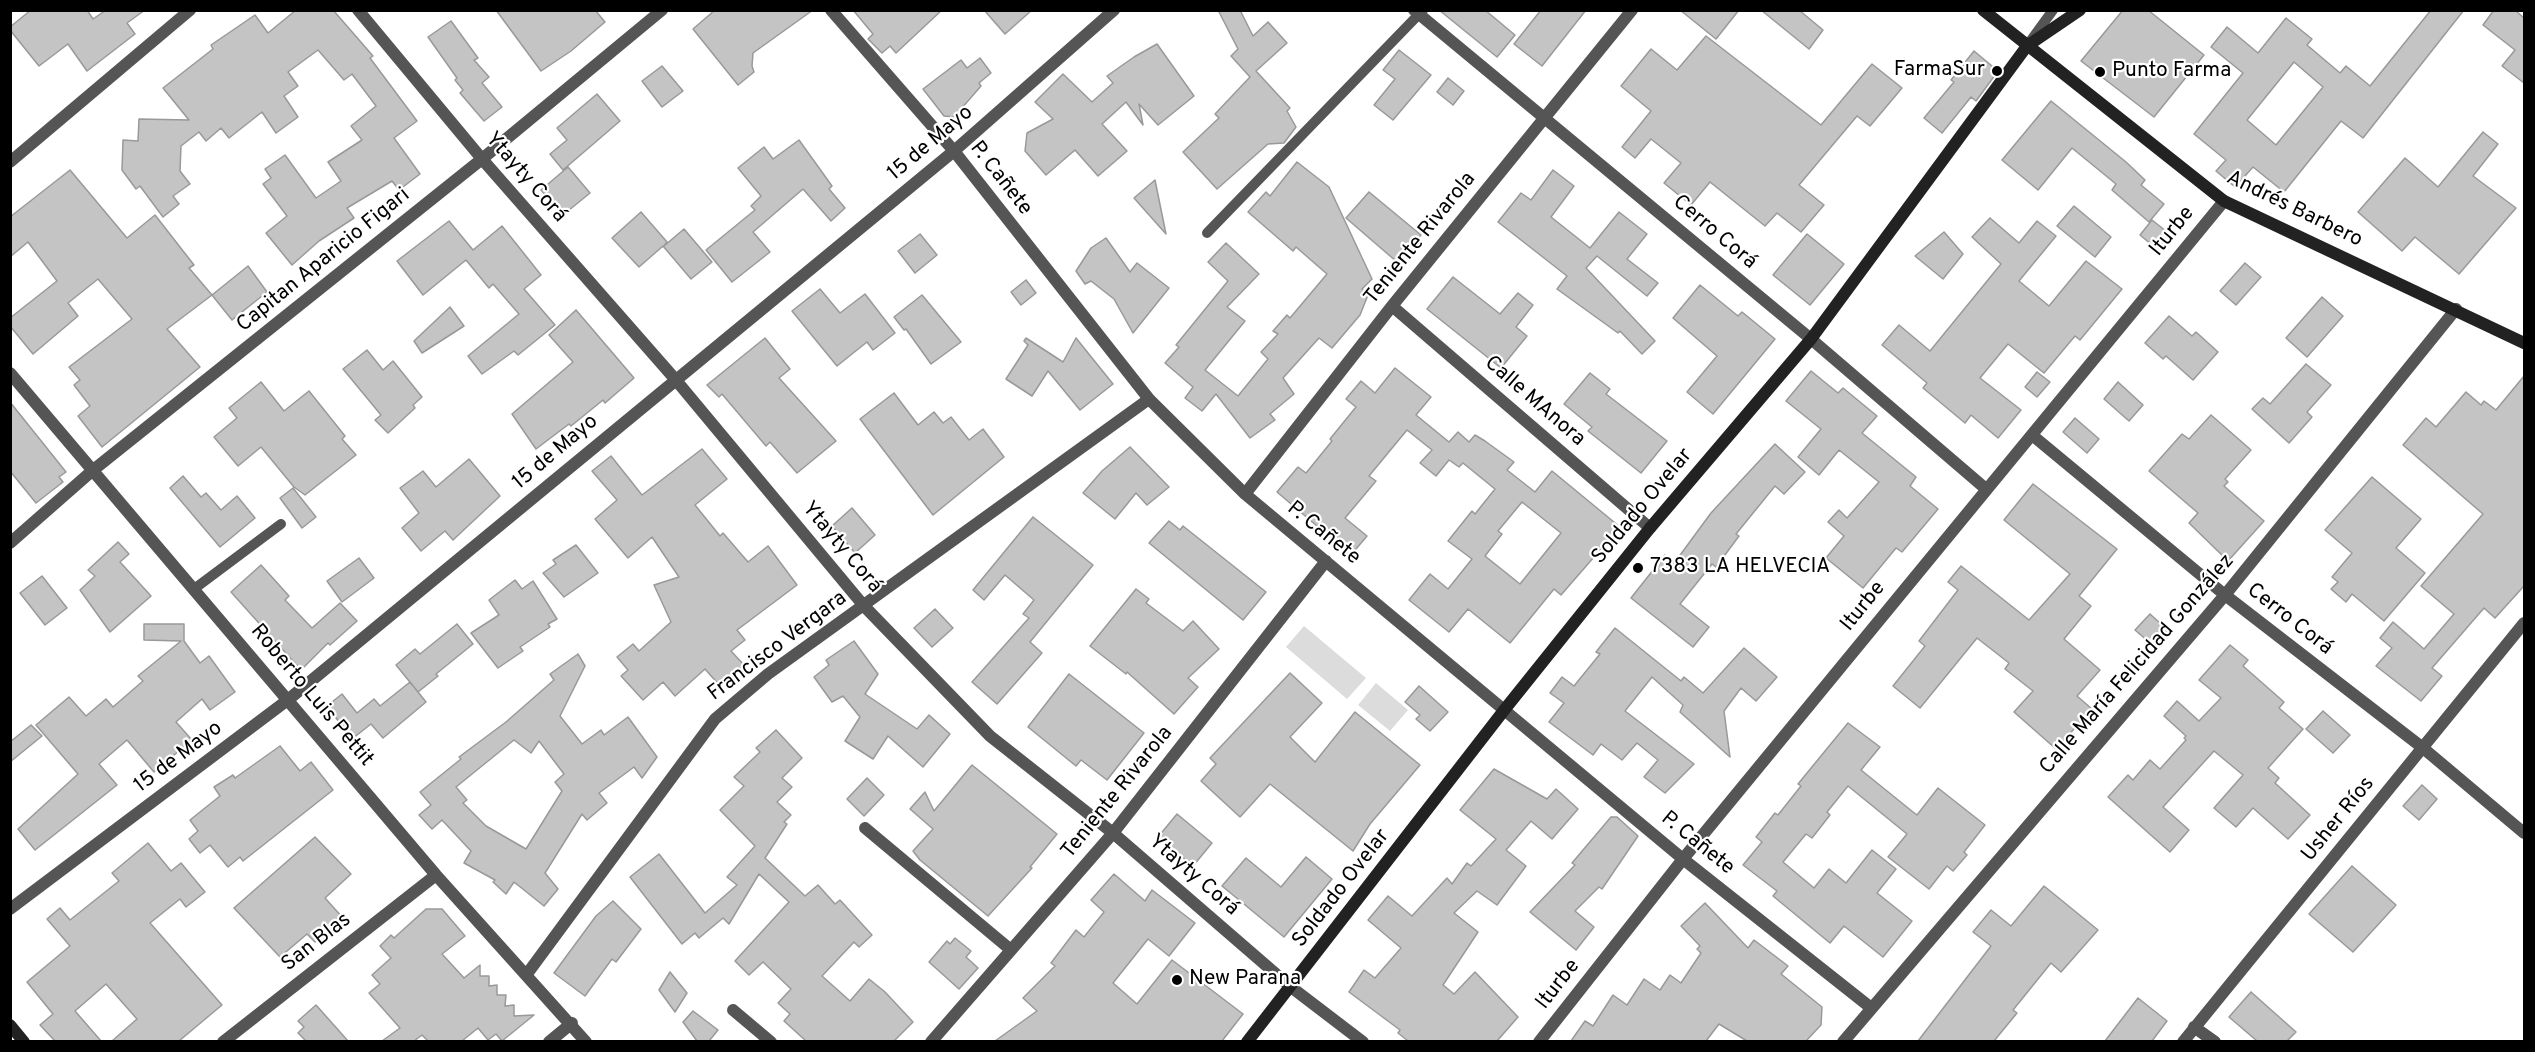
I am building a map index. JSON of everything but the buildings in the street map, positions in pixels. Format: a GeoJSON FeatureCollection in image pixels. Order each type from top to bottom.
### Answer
{"type":"FeatureCollection","features":[{"type":"Feature","properties":{"kind":"main road","name":"Andrés Barbero"},"geometry":{"type":"LineString","coordinates":[[1983,10],[2224,201],[2524,343]]}},
{"type":"Feature","properties":{"kind":"main road","name":"Soldado Ovelar"},"geometry":{"type":"LineString","coordinates":[[1247,1041],[1505,709],[1650,528],[1811,339],[2027,46],[2080,10]]}},
{"type":"Feature","properties":{"kind":"main road"},"geometry":{"type":"LineString","coordinates":[[10,1025],[24,1041]]}},
{"type":"Feature","properties":{"kind":"street"},"geometry":{"type":"LineString","coordinates":[[10,162],[190,10]]}},
{"type":"Feature","properties":{"kind":"street","name":"Ytayty Corá"},"geometry":{"type":"LineString","coordinates":[[358,10],[482,159],[675,379],[864,606],[990,736],[1113,832],[1291,987],[1364,1041]]}},
{"type":"Feature","properties":{"kind":"street","name":"Capitan Aparicio Figari"},"geometry":{"type":"LineString","coordinates":[[10,543],[92,471],[482,159],[662,10]]}},
{"type":"Feature","properties":{"kind":"street","name":"P. Cañete"},"geometry":{"type":"LineString","coordinates":[[831,10],[954,151],[1149,399],[1245,494],[1683,859],[1870,1007]]}},
{"type":"Feature","properties":{"kind":"street","name":"15 de Mayo"},"geometry":{"type":"LineString","coordinates":[[10,909],[289,699],[954,151],[1114,10]]}},
{"type":"Feature","properties":{"kind":"street","name":"Teniente Rivarola"},"geometry":{"type":"LineString","coordinates":[[1245,494],[1392,306],[1632,10]]}},
{"type":"Feature","properties":{"kind":"street","name":"Cerro Corá"},"geometry":{"type":"LineString","coordinates":[[1419,12],[1811,339],[1986,489]]}},
{"type":"Feature","properties":{"kind":"street","name":"Iturbe"},"geometry":{"type":"LineString","coordinates":[[1539,1041],[1683,859],[2224,201]]}},
{"type":"Feature","properties":{"kind":"street","name":"Calle MAnora"},"geometry":{"type":"LineString","coordinates":[[1392,306],[1650,528]]}},
{"type":"Feature","properties":{"kind":"street","name":"Calle María Felicidad González"},"geometry":{"type":"LineString","coordinates":[[1843,1041],[2226,595],[2456,309]]}},
{"type":"Feature","properties":{"kind":"street","name":"Roberto Luis Pettit"},"geometry":{"type":"LineString","coordinates":[[10,373],[436,875],[586,1041]]}},
{"type":"Feature","properties":{"kind":"street","name":"Francisco Vergara"},"geometry":{"type":"LineString","coordinates":[[527,974],[715,720],[768,674],[1149,399]]}},
{"type":"Feature","properties":{"kind":"street","name":"Cerro Corá"},"geometry":{"type":"LineString","coordinates":[[2032,435],[2226,595],[2423,748],[2524,833]]}},
{"type":"Feature","properties":{"kind":"street","name":"Teniente Rivarola"},"geometry":{"type":"LineString","coordinates":[[931,1041],[1113,832],[1326,561]]}},
{"type":"Feature","properties":{"kind":"street","name":"Usher Ríos"},"geometry":{"type":"LineString","coordinates":[[2183,1041],[2524,623]]}},
{"type":"Feature","properties":{"kind":"street"},"geometry":{"type":"LineString","coordinates":[[865,828],[1011,950]]}},
{"type":"Feature","properties":{"kind":"street","name":"San Blas"},"geometry":{"type":"LineString","coordinates":[[223,1041],[436,875]]}},
{"type":"Feature","properties":{"kind":"street"},"geometry":{"type":"LineString","coordinates":[[733,1010],[771,1041]]}},
{"type":"Feature","properties":{"kind":"street"},"geometry":{"type":"LineString","coordinates":[[549,1041],[572,1023]]}},
{"type":"Feature","properties":{"kind":"street"},"geometry":{"type":"LineString","coordinates":[[2194,1028],[2215,1041]]}},
{"type":"Feature","properties":{"kind":"lane"},"geometry":{"type":"LineString","coordinates":[[2027,46],[2053,10]]}},
{"type":"Feature","properties":{"kind":"lane"},"geometry":{"type":"LineString","coordinates":[[1207,233],[1419,12]]}},
{"type":"Feature","properties":{"kind":"lane"},"geometry":{"type":"LineString","coordinates":[[194,589],[281,524]]}},
{"type":"Feature","properties":{"kind":"shaded area"},"geometry":{"type":"Polygon","coordinates":[[[1304,626],[1366,678],[1347,699],[1286,647],[1304,626]]]}},
{"type":"Feature","properties":{"kind":"shaded area"},"geometry":{"type":"Polygon","coordinates":[[[1376,683],[1408,710],[1390,731],[1358,705],[1376,683]]]}},
{"type":"Feature","properties":{"kind":"place","name":"FarmaSur"},"geometry":{"type":"Point","coordinates":[1997,71]}},
{"type":"Feature","properties":{"kind":"place","name":"Punto Farma"},"geometry":{"type":"Point","coordinates":[2100,72]}},
{"type":"Feature","properties":{"kind":"place","name":"7383 LA HELVECIA"},"geometry":{"type":"Point","coordinates":[1638,568]}},
{"type":"Feature","properties":{"kind":"place","name":"New Parana"},"geometry":{"type":"Point","coordinates":[1177,980]}}]}
